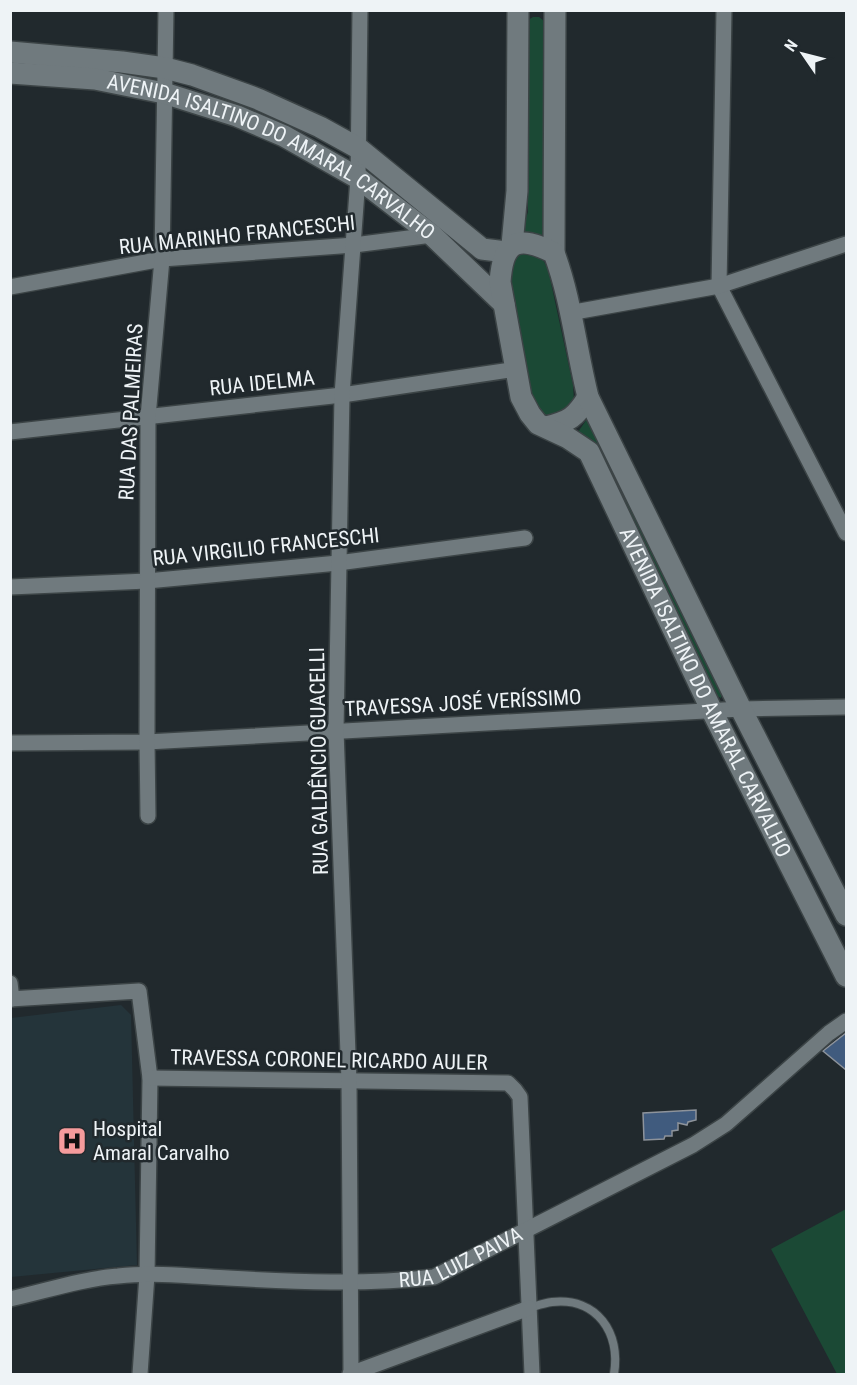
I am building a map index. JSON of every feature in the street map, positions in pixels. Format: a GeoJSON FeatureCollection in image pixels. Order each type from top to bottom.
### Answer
{"type":"FeatureCollection","features":[{"type":"Feature","properties":{"kind":"main road","name":"AVENIDA ISALTINO DO AMARAL CARVALHO"},"geometry":{"type":"LineString","coordinates":[[518,10],[517,191],[509,249],[501,263],[500,282],[521,397],[538,424],[568,438],[589,452],[712,711],[846,976]]}},
{"type":"Feature","properties":{"kind":"main road","name":"AVENIDA ISALTINO DO AMARAL CARVALHO"},"geometry":{"type":"LineString","coordinates":[[555,10],[554,253],[562,274],[588,397],[741,709],[846,915]]}},
{"type":"Feature","properties":{"kind":"main road","name":"AVENIDA ISALTINO DO AMARAL CARVALHO"},"geometry":{"type":"LineString","coordinates":[[10,52],[165,68],[192,75],[258,99],[320,127],[358,148],[482,249],[509,249],[532,244],[554,253]]}},
{"type":"Feature","properties":{"kind":"main road","name":"AVENIDA ISALTINO DO AMARAL CARVALHO"},"geometry":{"type":"LineString","coordinates":[[10,72],[95,79],[164,93],[237,116],[284,136],[358,178],[432,235],[504,304]]}},
{"type":"Feature","properties":{"kind":"main road"},"geometry":{"type":"LineString","coordinates":[[546,427],[564,423],[579,412],[588,397]]}},
{"type":"Feature","properties":{"kind":"street","name":"RUA DAS PALMEIRAS"},"geometry":{"type":"LineString","coordinates":[[148,816],[148,417],[162,259],[166,10]]}},
{"type":"Feature","properties":{"kind":"street","name":"RUA GALDÊNCIO GUACELLI"},"geometry":{"type":"LineString","coordinates":[[351,1374],[349,1081],[336,730],[342,395],[358,178],[360,10]]}},
{"type":"Feature","properties":{"kind":"street"},"geometry":{"type":"LineString","coordinates":[[724,10],[719,286],[846,533]]}},
{"type":"Feature","properties":{"kind":"street","name":"RUA MARINHO FRANCESCHI"},"geometry":{"type":"LineString","coordinates":[[10,287],[162,259],[354,245],[432,235]]}},
{"type":"Feature","properties":{"kind":"street"},"geometry":{"type":"LineString","coordinates":[[569,313],[719,286],[846,244]]}},
{"type":"Feature","properties":{"kind":"street","name":"RUA IDELMA"},"geometry":{"type":"LineString","coordinates":[[10,432],[342,395],[517,369]]}},
{"type":"Feature","properties":{"kind":"street","name":"RUA VIRGILIO FRANCESCHI"},"geometry":{"type":"LineString","coordinates":[[10,587],[147,581],[338,563],[525,538]]}},
{"type":"Feature","properties":{"kind":"street","name":"TRAVESSA JOSÉ VERÍSSIMO"},"geometry":{"type":"LineString","coordinates":[[10,743],[147,742],[741,709],[846,707]]}},
{"type":"Feature","properties":{"kind":"street"},"geometry":{"type":"LineString","coordinates":[[10,983],[11,999],[139,991],[150,1078],[147,1275],[140,1374]]}},
{"type":"Feature","properties":{"kind":"street","name":"RUA LUIZ PAIVA"},"geometry":{"type":"LineString","coordinates":[[10,1299],[72,1283],[119,1275],[290,1281],[434,1278],[649,1169],[718,1129],[846,1021]]}},
{"type":"Feature","properties":{"kind":"street","name":"TRAVESSA CORONEL RICARDO AULER"},"geometry":{"type":"LineString","coordinates":[[150,1078],[508,1083],[520,1096],[526,1232]]}},
{"type":"Feature","properties":{"kind":"street"},"geometry":{"type":"LineString","coordinates":[[526,1232],[532,1374]]}},
{"type":"Feature","properties":{"kind":"street"},"geometry":{"type":"LineString","coordinates":[[351,1374],[529,1308]]}},
{"type":"Feature","properties":{"kind":"lane"},"geometry":{"type":"LineString","coordinates":[[529,1308],[551,1302],[573,1302],[589,1308],[605,1322],[613,1341],[616,1361],[614,1374]]}},
{"type":"Feature","properties":{"kind":"shaded area","name":"Hospital Amaral Carvalho"},"geometry":{"type":"Polygon","coordinates":[[[121,1005],[131,1015],[137,1265],[11,1277],[11,1018],[121,1005]]]}},
{"type":"Feature","properties":{"kind":"green space"},"geometry":{"type":"Polygon","coordinates":[[[539,17],[544,21],[545,27],[546,243],[520,236],[528,212],[526,28],[528,20],[539,17]]]}},
{"type":"Feature","properties":{"kind":"green space"},"geometry":{"type":"Polygon","coordinates":[[[524,251],[542,258],[548,269],[573,385],[574,401],[567,413],[548,418],[541,415],[534,406],[506,269],[509,260],[524,251]]]}},
{"type":"Feature","properties":{"kind":"green space"},"geometry":{"type":"Polygon","coordinates":[[[591,413],[723,692],[721,698],[717,696],[616,486],[571,434],[578,432],[591,413]]]}},
{"type":"Feature","properties":{"kind":"green space"},"geometry":{"type":"Polygon","coordinates":[[[846,1209],[846,1374],[837,1374],[771,1249],[846,1209]]]}},
{"type":"Feature","properties":{"kind":"building"},"geometry":{"type":"Polygon","coordinates":[[[846,1033],[846,1070],[823,1051],[846,1033]]]}},
{"type":"Feature","properties":{"kind":"building"},"geometry":{"type":"Polygon","coordinates":[[[696,1110],[696,1120],[688,1122],[687,1125],[678,1123],[678,1130],[672,1131],[672,1136],[665,1136],[664,1139],[644,1140],[643,1113],[696,1110]]]}},
{"type":"Feature","properties":{"kind":"place","name":"Hospital Amaral Carvalho"},"geometry":{"type":"Point","coordinates":[72,1141]}}]}
